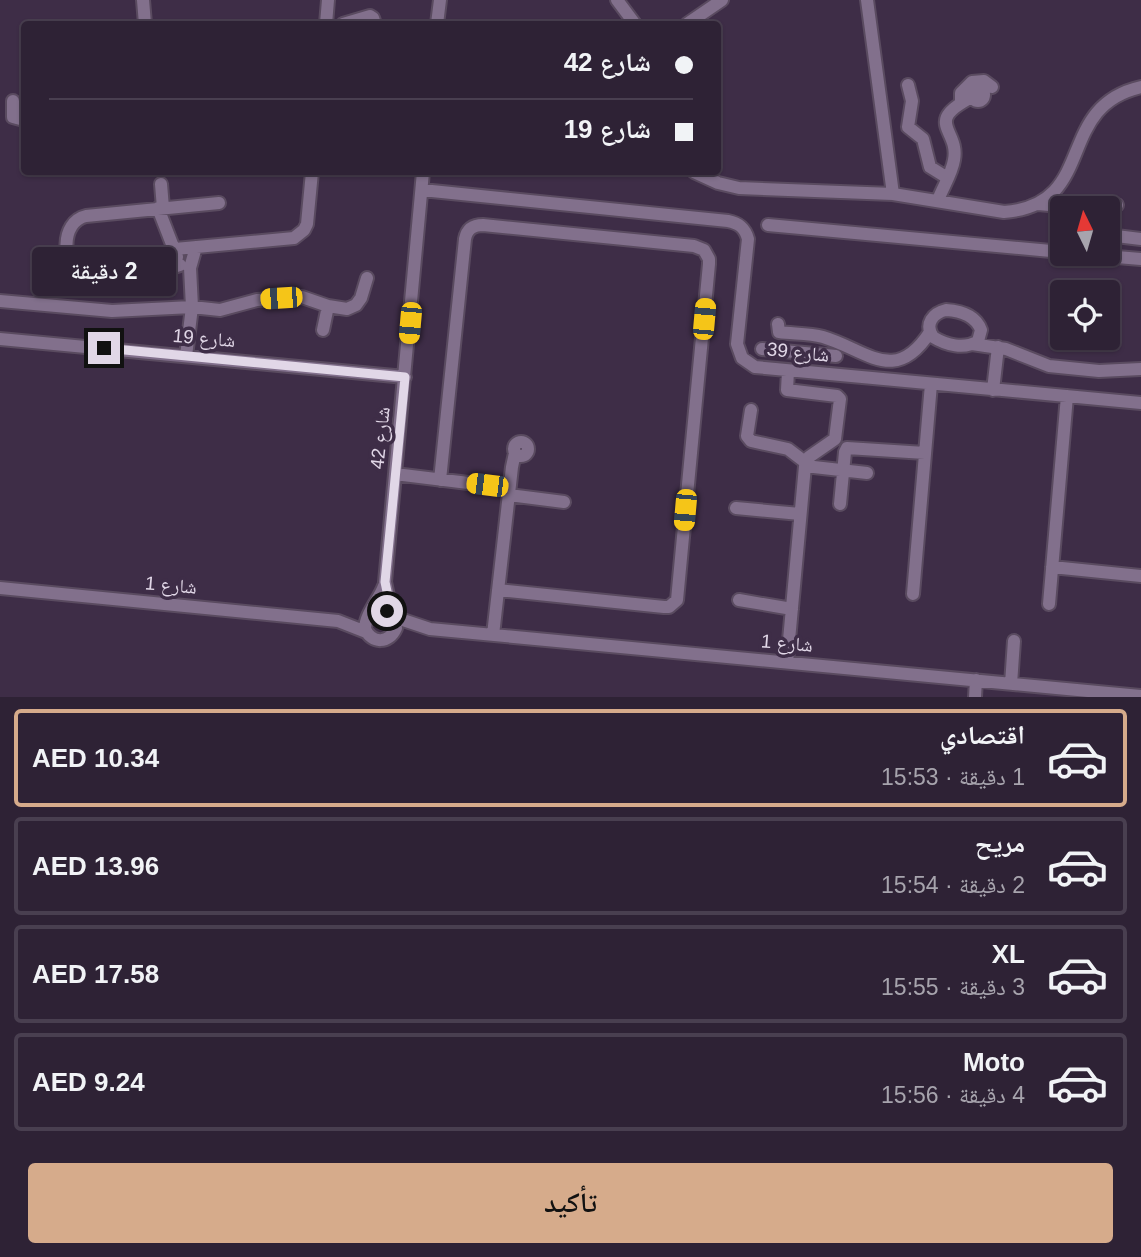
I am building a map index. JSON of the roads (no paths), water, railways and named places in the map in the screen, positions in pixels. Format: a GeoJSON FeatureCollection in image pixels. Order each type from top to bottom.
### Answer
{"type":"FeatureCollection","features":[{"type":"Feature","properties":{"kind":"street"},"geometry":{"type":"LineString","coordinates":[[143,0],[145,21]]}},
{"type":"Feature","properties":{"kind":"street"},"geometry":{"type":"LineString","coordinates":[[326,21],[328,0]]}},
{"type":"Feature","properties":{"kind":"street"},"geometry":{"type":"LineString","coordinates":[[437,21],[440,0]]}},
{"type":"Feature","properties":{"kind":"street"},"geometry":{"type":"LineString","coordinates":[[617,0],[633,21]]}},
{"type":"Feature","properties":{"kind":"street"},"geometry":{"type":"LineString","coordinates":[[691,21],[722,0]]}},
{"type":"Feature","properties":{"kind":"street"},"geometry":{"type":"LineString","coordinates":[[867,0],[893,194]]}},
{"type":"Feature","properties":{"kind":"street"},"geometry":{"type":"LineString","coordinates":[[354,21],[371,16],[374,21]]}},
{"type":"Feature","properties":{"kind":"street"},"geometry":{"type":"LineString","coordinates":[[908,85],[912,101],[908,127],[925,144],[929,167],[946,177]]}},
{"type":"Feature","properties":{"kind":"street"},"geometry":{"type":"LineString","coordinates":[[701,175],[739,188],[893,194],[1004,212],[1021,211],[1050,197],[1061,185],[1084,130],[1095,113],[1110,99],[1141,87]]}},
{"type":"Feature","properties":{"kind":"street"},"geometry":{"type":"LineString","coordinates":[[938,200],[955,157],[947,131],[947,118],[955,107],[980,93]]}},
{"type":"Feature","properties":{"kind":"street"},"geometry":{"type":"LineString","coordinates":[[13,100],[13,117],[21,119]]}},
{"type":"Feature","properties":{"kind":"street"},"geometry":{"type":"LineString","coordinates":[[175,249],[288,239],[300,235],[307,224],[312,175]]}},
{"type":"Feature","properties":{"kind":"street","name":"شارع 42"},"geometry":{"type":"LineString","coordinates":[[393,616],[385,582],[424,175]]}},
{"type":"Feature","properties":{"kind":"street"},"geometry":{"type":"LineString","coordinates":[[161,184],[160,208],[185,269],[192,307],[186,356]]}},
{"type":"Feature","properties":{"kind":"street","name":"شارع 39"},"geometry":{"type":"LineString","coordinates":[[422,190],[739,224],[748,239],[737,344],[738,352],[748,364],[755,367],[1141,403]]}},
{"type":"Feature","properties":{"kind":"street"},"geometry":{"type":"LineString","coordinates":[[185,269],[94,279],[82,276],[70,262],[67,232],[79,217],[219,203]]}},
{"type":"Feature","properties":{"kind":"street"},"geometry":{"type":"LineString","coordinates":[[1038,204],[1050,205]]}},
{"type":"Feature","properties":{"kind":"street"},"geometry":{"type":"LineString","coordinates":[[440,480],[465,239],[469,230],[483,225],[700,247],[707,254],[709,264],[677,600],[669,607],[664,607],[498,590]]}},
{"type":"Feature","properties":{"kind":"street"},"geometry":{"type":"LineString","coordinates":[[768,225],[1050,251]]}},
{"type":"Feature","properties":{"kind":"street"},"geometry":{"type":"LineString","coordinates":[[1120,236],[1141,239]]}},
{"type":"Feature","properties":{"kind":"street"},"geometry":{"type":"LineString","coordinates":[[185,269],[196,247]]}},
{"type":"Feature","properties":{"kind":"street"},"geometry":{"type":"LineString","coordinates":[[1120,257],[1141,259]]}},
{"type":"Feature","properties":{"kind":"street"},"geometry":{"type":"LineString","coordinates":[[0,301],[112,311],[192,307],[220,310],[257,300],[298,297],[347,309],[354,306],[365,290],[368,278]]}},
{"type":"Feature","properties":{"kind":"street"},"geometry":{"type":"LineString","coordinates":[[323,330],[328,306]]}},
{"type":"Feature","properties":{"kind":"street"},"geometry":{"type":"LineString","coordinates":[[788,663],[805,464],[809,457],[835,439],[840,400],[835,395],[787,390],[779,351],[779,328],[820,337],[873,358],[897,360],[916,351],[930,332],[932,317],[938,312],[946,310],[965,314],[980,325],[998,347],[993,390]]}},
{"type":"Feature","properties":{"kind":"street"},"geometry":{"type":"LineString","coordinates":[[972,344],[980,338],[980,325]]}},
{"type":"Feature","properties":{"kind":"street"},"geometry":{"type":"LineString","coordinates":[[930,332],[937,340],[949,344],[998,347],[1049,366],[1099,371],[1141,369]]}},
{"type":"Feature","properties":{"kind":"street","name":"شارع 19"},"geometry":{"type":"LineString","coordinates":[[0,339],[405,377]]}},
{"type":"Feature","properties":{"kind":"street"},"geometry":{"type":"LineString","coordinates":[[762,349],[836,356]]}},
{"type":"Feature","properties":{"kind":"street"},"geometry":{"type":"LineString","coordinates":[[913,594],[931,384]]}},
{"type":"Feature","properties":{"kind":"street"},"geometry":{"type":"LineString","coordinates":[[1049,604],[1067,396]]}},
{"type":"Feature","properties":{"kind":"street"},"geometry":{"type":"LineString","coordinates":[[751,410],[748,439],[788,449],[805,464],[867,473]]}},
{"type":"Feature","properties":{"kind":"street"},"geometry":{"type":"LineString","coordinates":[[840,503],[846,450],[850,447],[925,453]]}},
{"type":"Feature","properties":{"kind":"street"},"geometry":{"type":"LineString","coordinates":[[494,635],[515,453]]}},
{"type":"Feature","properties":{"kind":"street"},"geometry":{"type":"LineString","coordinates":[[396,474],[564,502]]}},
{"type":"Feature","properties":{"kind":"street"},"geometry":{"type":"LineString","coordinates":[[736,508],[800,514]]}},
{"type":"Feature","properties":{"kind":"street"},"geometry":{"type":"LineString","coordinates":[[1052,567],[1141,576]]}},
{"type":"Feature","properties":{"kind":"street","name":"شارع 42"},"geometry":{"type":"LineString","coordinates":[[370,613],[385,582]]}},
{"type":"Feature","properties":{"kind":"street","name":"شارع 1"},"geometry":{"type":"LineString","coordinates":[[0,588],[338,621],[366,632]]}},
{"type":"Feature","properties":{"kind":"street"},"geometry":{"type":"LineString","coordinates":[[739,600],[792,608]]}},
{"type":"Feature","properties":{"kind":"street"},"geometry":{"type":"LineString","coordinates":[[384,610],[393,616],[396,628],[393,635],[377,640],[366,632],[365,625],[370,613],[384,610]]}},
{"type":"Feature","properties":{"kind":"street","name":"شارع 1"},"geometry":{"type":"LineString","coordinates":[[338,621],[370,613]]}},
{"type":"Feature","properties":{"kind":"street","name":"شارع 1"},"geometry":{"type":"LineString","coordinates":[[393,616],[430,629],[1141,696]]}},
{"type":"Feature","properties":{"kind":"street","name":"شارع 1"},"geometry":{"type":"LineString","coordinates":[[393,635],[430,629]]}},
{"type":"Feature","properties":{"kind":"street"},"geometry":{"type":"LineString","coordinates":[[1011,684],[1014,641]]}},
{"type":"Feature","properties":{"kind":"street"},"geometry":{"type":"LineString","coordinates":[[975,697],[976,680]]}}]}
